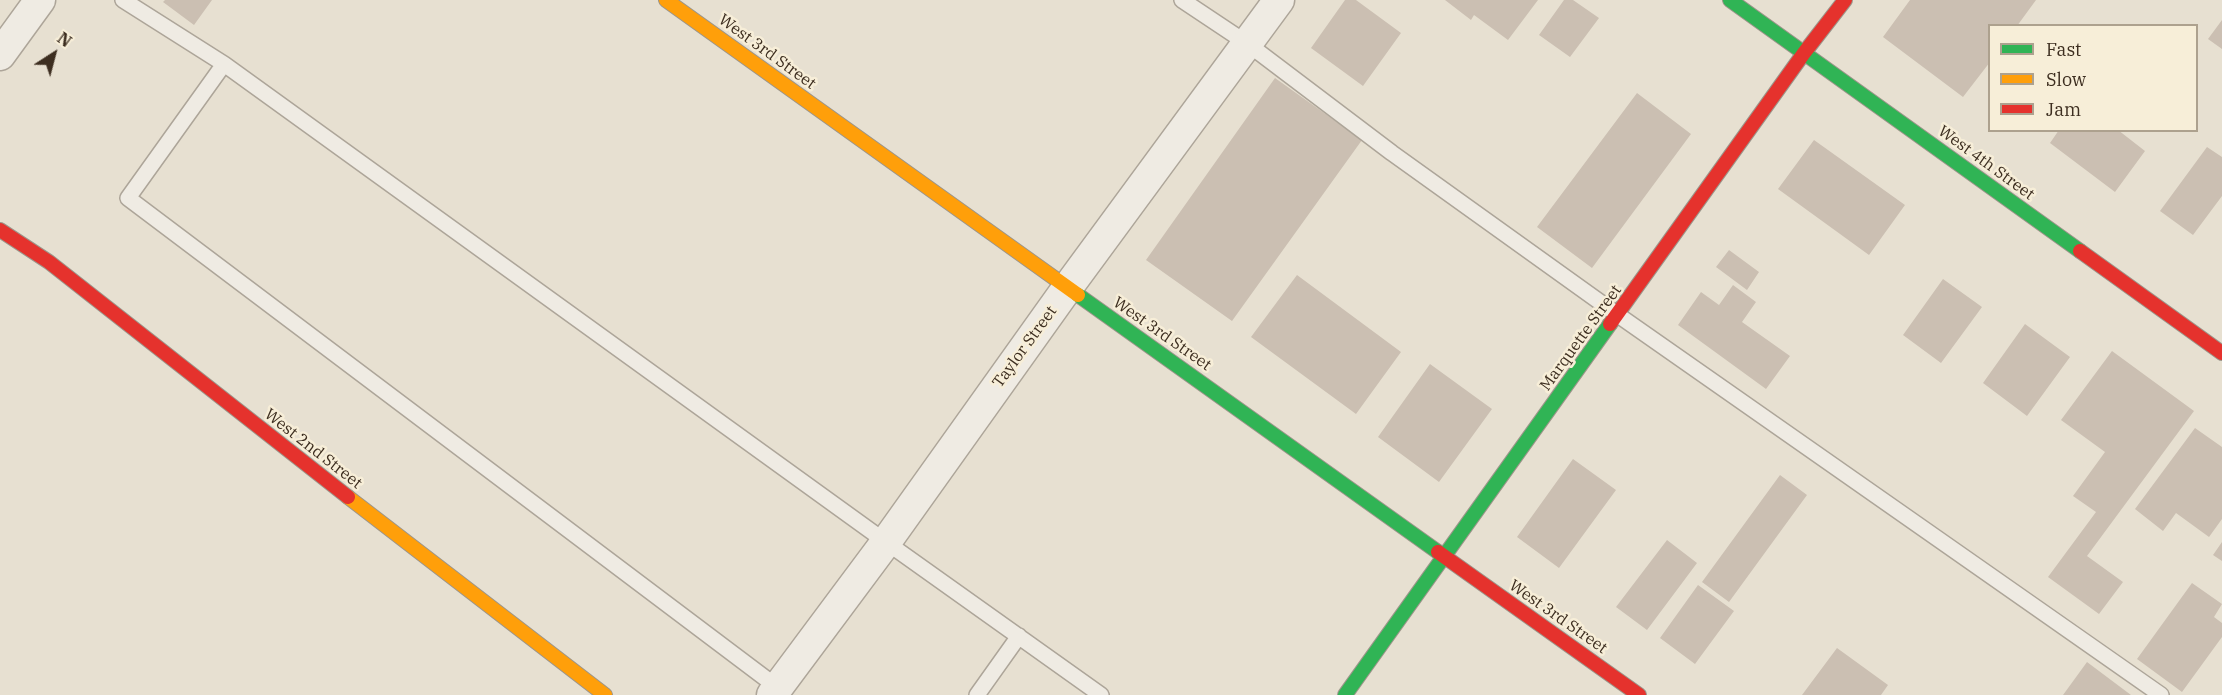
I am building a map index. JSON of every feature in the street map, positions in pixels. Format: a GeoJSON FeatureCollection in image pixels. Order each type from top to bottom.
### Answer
{"type":"FeatureCollection","features":[{"type":"Feature","properties":{"kind":"street"},"geometry":{"type":"LineString","coordinates":[[0,55],[40,0]]}},
{"type":"Feature","properties":{"kind":"street","name":"West 3rd Street"},"geometry":{"type":"LineString","coordinates":[[666,0],[1639,695]]}},
{"type":"Feature","properties":{"kind":"street","name":"Taylor Street"},"geometry":{"type":"LineString","coordinates":[[775,691],[1068,287],[1280,0]]}},
{"type":"Feature","properties":{"kind":"street","name":"West 4th Street"},"geometry":{"type":"LineString","coordinates":[[1730,0],[2222,353]]}},
{"type":"Feature","properties":{"kind":"street","name":"Marquette Street"},"geometry":{"type":"LineString","coordinates":[[1345,695],[1804,53],[1845,0]]}},
{"type":"Feature","properties":{"kind":"street","name":"West 2nd Street"},"geometry":{"type":"LineString","coordinates":[[0,230],[49,262],[315,472],[605,695]]}},
{"type":"Feature","properties":{"kind":"lane"},"geometry":{"type":"LineString","coordinates":[[123,0],[224,64],[885,542],[1101,695]]}},
{"type":"Feature","properties":{"kind":"lane"},"geometry":{"type":"LineString","coordinates":[[1182,0],[1248,44],[1392,153],[1618,315],[2161,695]]}},
{"type":"Feature","properties":{"kind":"lane"},"geometry":{"type":"LineString","coordinates":[[224,64],[128,198],[775,691]]}},
{"type":"Feature","properties":{"kind":"lane"},"geometry":{"type":"LineString","coordinates":[[977,695],[1019,636]]}},
{"type":"Feature","properties":{"kind":"building"},"geometry":{"type":"Polygon","coordinates":[[[165,0],[212,0],[194,25],[163,2],[165,0]]]}},
{"type":"Feature","properties":{"kind":"building"},"geometry":{"type":"Polygon","coordinates":[[[1345,0],[1356,0],[1401,33],[1363,86],[1311,48],[1345,0]]]}},
{"type":"Feature","properties":{"kind":"building"},"geometry":{"type":"Polygon","coordinates":[[[1445,0],[1538,0],[1508,40],[1474,15],[1471,20],[1445,0]]]}},
{"type":"Feature","properties":{"kind":"building"},"geometry":{"type":"Polygon","coordinates":[[[1564,0],[1573,0],[1599,18],[1570,57],[1539,35],[1564,0]]]}},
{"type":"Feature","properties":{"kind":"building"},"geometry":{"type":"Polygon","coordinates":[[[1910,0],[2036,0],[2018,24],[1988,24],[1988,65],[1963,97],[1883,37],[1910,0]]]}},
{"type":"Feature","properties":{"kind":"building"},"geometry":{"type":"Polygon","coordinates":[[[2222,20],[2222,49],[2208,39],[2222,20]]]}},
{"type":"Feature","properties":{"kind":"building"},"geometry":{"type":"Polygon","coordinates":[[[1275,78],[1362,140],[1232,321],[1146,260],[1275,78]]]}},
{"type":"Feature","properties":{"kind":"building"},"geometry":{"type":"Polygon","coordinates":[[[1637,93],[1691,134],[1592,268],[1537,227],[1637,93]]]}},
{"type":"Feature","properties":{"kind":"building"},"geometry":{"type":"Polygon","coordinates":[[[2058,132],[2121,132],[2145,151],[2115,192],[2050,143],[2058,132]]]}},
{"type":"Feature","properties":{"kind":"building"},"geometry":{"type":"Polygon","coordinates":[[[1814,140],[1905,205],[1869,255],[1778,189],[1814,140]]]}},
{"type":"Feature","properties":{"kind":"building"},"geometry":{"type":"Polygon","coordinates":[[[2207,147],[2222,157],[2222,196],[2193,235],[2160,211],[2207,147]]]}},
{"type":"Feature","properties":{"kind":"building"},"geometry":{"type":"Polygon","coordinates":[[[1729,250],[1759,272],[1747,290],[1716,267],[1729,250]]]}},
{"type":"Feature","properties":{"kind":"building"},"geometry":{"type":"Polygon","coordinates":[[[1297,275],[1401,352],[1356,414],[1251,337],[1297,275]]]}},
{"type":"Feature","properties":{"kind":"building"},"geometry":{"type":"Polygon","coordinates":[[[1943,279],[1982,307],[1941,363],[1903,335],[1943,279]]]}},
{"type":"Feature","properties":{"kind":"building"},"geometry":{"type":"Polygon","coordinates":[[[1733,285],[1756,302],[1742,322],[1790,356],[1766,389],[1678,325],[1701,292],[1719,305],[1733,285]]]}},
{"type":"Feature","properties":{"kind":"building"},"geometry":{"type":"Polygon","coordinates":[[[2025,324],[2070,357],[2027,416],[1983,383],[2025,324]]]}},
{"type":"Feature","properties":{"kind":"building"},"geometry":{"type":"Polygon","coordinates":[[[2112,351],[2194,411],[2087,556],[2123,582],[2099,614],[2048,577],[2096,512],[2073,496],[2105,452],[2061,420],[2112,351]]]}},
{"type":"Feature","properties":{"kind":"building"},"geometry":{"type":"Polygon","coordinates":[[[1430,364],[1492,409],[1439,482],[1378,437],[1430,364]]]}},
{"type":"Feature","properties":{"kind":"building"},"geometry":{"type":"Polygon","coordinates":[[[2195,428],[2222,447],[2222,519],[2209,537],[2176,513],[2163,531],[2135,509],[2195,428]]]}},
{"type":"Feature","properties":{"kind":"building"},"geometry":{"type":"Polygon","coordinates":[[[1573,459],[1616,490],[1559,568],[1517,537],[1573,459]]]}},
{"type":"Feature","properties":{"kind":"building"},"geometry":{"type":"Polygon","coordinates":[[[1780,475],[1807,495],[1729,602],[1702,582],[1780,475]]]}},
{"type":"Feature","properties":{"kind":"building"},"geometry":{"type":"Polygon","coordinates":[[[1667,540],[1697,563],[1647,630],[1616,607],[1667,540]]]}},
{"type":"Feature","properties":{"kind":"building"},"geometry":{"type":"Polygon","coordinates":[[[2222,542],[2222,561],[2213,555],[2222,542]]]}},
{"type":"Feature","properties":{"kind":"building"},"geometry":{"type":"Polygon","coordinates":[[[2192,583],[2222,604],[2214,617],[2222,623],[2222,637],[2182,692],[2137,659],[2192,583]]]}},
{"type":"Feature","properties":{"kind":"building"},"geometry":{"type":"Polygon","coordinates":[[[1698,585],[1734,611],[1695,664],[1660,638],[1698,585]]]}},
{"type":"Feature","properties":{"kind":"building"},"geometry":{"type":"Polygon","coordinates":[[[1837,648],[1888,685],[1881,695],[1802,695],[1837,648]]]}},
{"type":"Feature","properties":{"kind":"building"},"geometry":{"type":"Polygon","coordinates":[[[2087,662],[2131,695],[2063,695],[2087,662]]]}},
{"type":"Feature","properties":{"kind":"traffic: fast"},"geometry":{"type":"LineString","coordinates":[[1730,0],[2080,251]]}},
{"type":"Feature","properties":{"kind":"traffic: fast"},"geometry":{"type":"LineString","coordinates":[[1078,295],[1438,552]]}},
{"type":"Feature","properties":{"kind":"traffic: fast"},"geometry":{"type":"LineString","coordinates":[[1345,695],[1610,324]]}},
{"type":"Feature","properties":{"kind":"traffic: slow"},"geometry":{"type":"LineString","coordinates":[[666,0],[1078,295]]}},
{"type":"Feature","properties":{"kind":"traffic: slow"},"geometry":{"type":"LineString","coordinates":[[348,497],[605,695]]}},
{"type":"Feature","properties":{"kind":"traffic: jam"},"geometry":{"type":"LineString","coordinates":[[1610,324],[1804,53],[1845,0]]}},
{"type":"Feature","properties":{"kind":"traffic: jam"},"geometry":{"type":"LineString","coordinates":[[0,230],[49,262],[348,497]]}},
{"type":"Feature","properties":{"kind":"traffic: jam"},"geometry":{"type":"LineString","coordinates":[[2080,251],[2222,353]]}},
{"type":"Feature","properties":{"kind":"traffic: jam"},"geometry":{"type":"LineString","coordinates":[[1438,552],[1639,695]]}}]}
